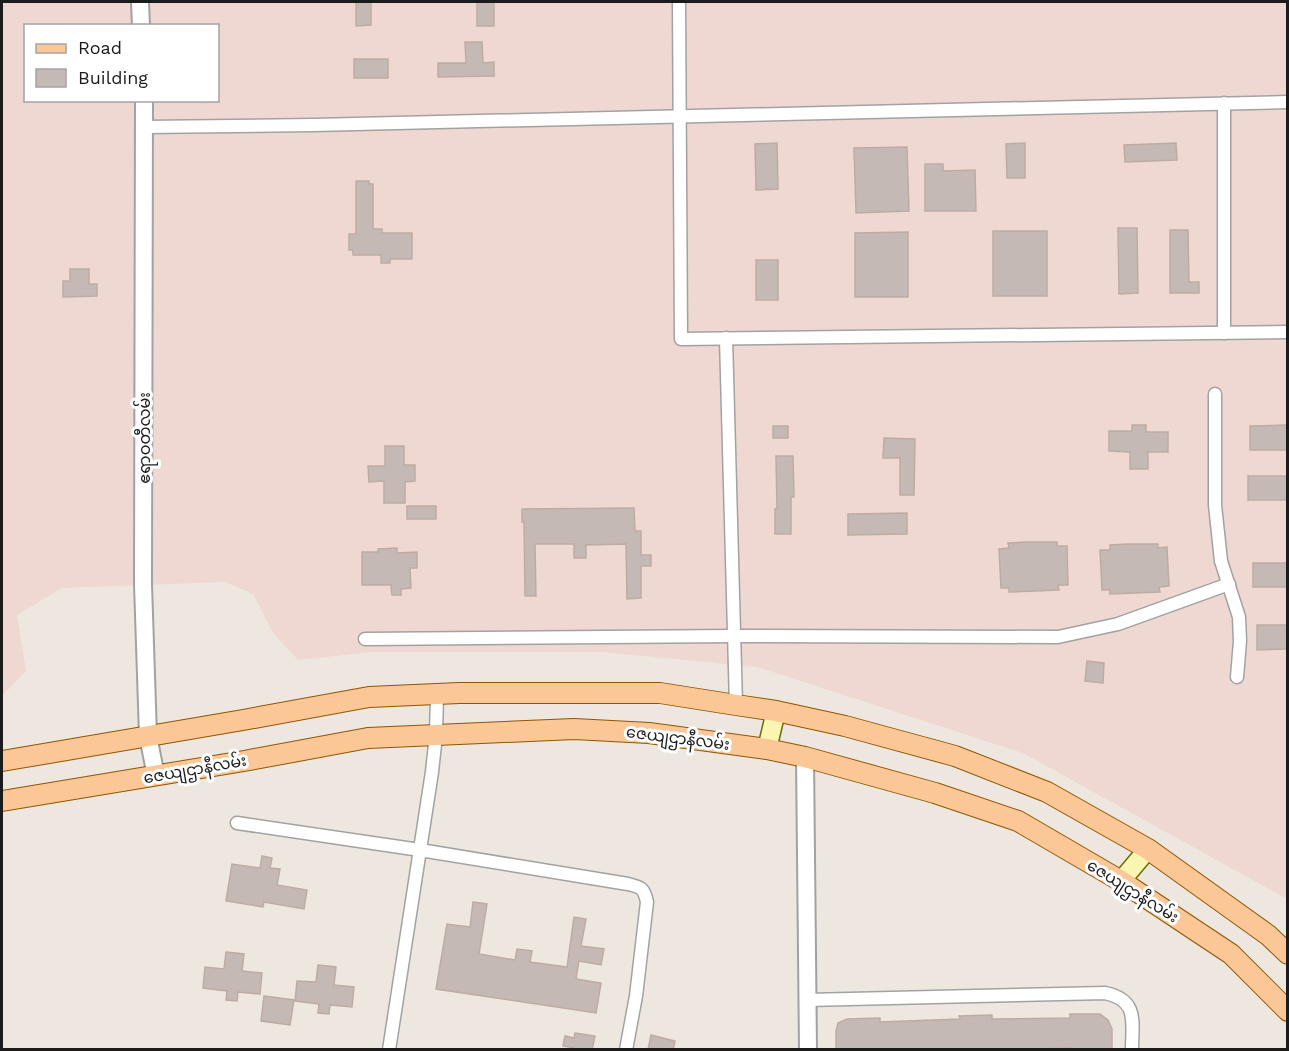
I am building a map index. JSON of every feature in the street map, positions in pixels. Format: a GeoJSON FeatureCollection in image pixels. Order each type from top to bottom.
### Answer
{"type":"FeatureCollection","features":[{"type":"Feature","properties":{"kind":"main road"},"geometry":{"type":"LineString","coordinates":[[2,761],[369,697],[437,694],[660,693],[776,711],[845,726],[955,756],[1047,792],[1148,849],[1268,935],[1287,954]]}},
{"type":"Feature","properties":{"kind":"main road"},"geometry":{"type":"LineString","coordinates":[[767,749],[776,711]]}},
{"type":"Feature","properties":{"kind":"main road","name":"ဇေယျဌာနီလမ်း"},"geometry":{"type":"LineString","coordinates":[[2,801],[368,738],[574,729],[649,733],[767,749],[805,757],[935,793],[1018,821],[1121,881],[1231,954],[1287,1011]]}},
{"type":"Feature","properties":{"kind":"main road"},"geometry":{"type":"LineString","coordinates":[[1121,881],[1148,849]]}},
{"type":"Feature","properties":{"kind":"street"},"geometry":{"type":"LineString","coordinates":[[140,2],[141,24]]}},
{"type":"Feature","properties":{"kind":"street"},"geometry":{"type":"LineString","coordinates":[[679,2],[681,339],[1287,332]]}},
{"type":"Feature","properties":{"kind":"street","name":"ဧရာဝတီလမ်း"},"geometry":{"type":"LineString","coordinates":[[144,102],[143,584],[148,736],[156,776]]}},
{"type":"Feature","properties":{"kind":"street"},"geometry":{"type":"LineString","coordinates":[[145,127],[1287,102]]}},
{"type":"Feature","properties":{"kind":"street"},"geometry":{"type":"LineString","coordinates":[[1224,103],[1224,333]]}},
{"type":"Feature","properties":{"kind":"street"},"geometry":{"type":"LineString","coordinates":[[726,338],[736,705]]}},
{"type":"Feature","properties":{"kind":"street"},"geometry":{"type":"LineString","coordinates":[[1215,394],[1215,505],[1221,561],[1239,617],[1237,677]]}},
{"type":"Feature","properties":{"kind":"street"},"geometry":{"type":"LineString","coordinates":[[365,639],[735,636],[1058,637],[1118,624],[1229,584]]}},
{"type":"Feature","properties":{"kind":"street"},"geometry":{"type":"LineString","coordinates":[[389,1050],[436,735],[437,694]]}},
{"type":"Feature","properties":{"kind":"street"},"geometry":{"type":"LineString","coordinates":[[805,757],[808,1050]]}},
{"type":"Feature","properties":{"kind":"street"},"geometry":{"type":"LineString","coordinates":[[237,823],[420,850],[628,884],[643,889],[648,902],[636,996],[626,1050]]}},
{"type":"Feature","properties":{"kind":"street"},"geometry":{"type":"LineString","coordinates":[[807,1000],[1105,993],[1122,998],[1130,1010],[1132,1050]]}},
{"type":"Feature","properties":{"kind":"shaded area"},"geometry":{"type":"Polygon","coordinates":[[[2,2],[1287,2],[1287,899],[1023,753],[757,667],[602,652],[371,652],[298,660],[273,633],[253,594],[225,582],[62,588],[17,615],[26,671],[2,696],[2,2]]]}},
{"type":"Feature","properties":{"kind":"building"},"geometry":{"type":"Polygon","coordinates":[[[356,2],[371,2],[371,25],[356,26],[356,2]]]}},
{"type":"Feature","properties":{"kind":"building"},"geometry":{"type":"Polygon","coordinates":[[[477,2],[494,2],[494,26],[477,26],[477,2]]]}},
{"type":"Feature","properties":{"kind":"building"},"geometry":{"type":"Polygon","coordinates":[[[465,42],[482,42],[483,63],[494,62],[494,76],[438,77],[438,63],[466,63],[465,42]]]}},
{"type":"Feature","properties":{"kind":"building"},"geometry":{"type":"Polygon","coordinates":[[[354,59],[388,59],[388,78],[354,78],[354,59]]]}},
{"type":"Feature","properties":{"kind":"building"},"geometry":{"type":"Polygon","coordinates":[[[777,143],[778,189],[756,190],[755,144],[777,143]]]}},
{"type":"Feature","properties":{"kind":"building"},"geometry":{"type":"Polygon","coordinates":[[[1025,143],[1025,178],[1007,178],[1006,144],[1025,143]]]}},
{"type":"Feature","properties":{"kind":"building"},"geometry":{"type":"Polygon","coordinates":[[[1176,143],[1177,160],[1125,162],[1124,145],[1176,143]]]}},
{"type":"Feature","properties":{"kind":"building"},"geometry":{"type":"Polygon","coordinates":[[[907,147],[909,211],[856,213],[854,148],[907,147]]]}},
{"type":"Feature","properties":{"kind":"building"},"geometry":{"type":"Polygon","coordinates":[[[925,164],[943,164],[943,171],[975,170],[976,211],[925,211],[925,164]]]}},
{"type":"Feature","properties":{"kind":"building"},"geometry":{"type":"Polygon","coordinates":[[[356,181],[369,181],[369,184],[373,184],[373,229],[382,229],[382,233],[412,233],[412,259],[390,259],[390,263],[381,263],[381,255],[353,255],[353,250],[349,250],[349,234],[356,234],[356,181]]]}},
{"type":"Feature","properties":{"kind":"building"},"geometry":{"type":"Polygon","coordinates":[[[1118,228],[1137,228],[1138,293],[1119,294],[1118,228]]]}},
{"type":"Feature","properties":{"kind":"building"},"geometry":{"type":"Polygon","coordinates":[[[1170,230],[1188,230],[1189,282],[1199,282],[1199,293],[1170,293],[1170,230]]]}},
{"type":"Feature","properties":{"kind":"building"},"geometry":{"type":"Polygon","coordinates":[[[993,231],[1047,231],[1047,296],[993,296],[993,231]]]}},
{"type":"Feature","properties":{"kind":"building"},"geometry":{"type":"Polygon","coordinates":[[[908,232],[908,297],[855,297],[855,233],[908,232]]]}},
{"type":"Feature","properties":{"kind":"building"},"geometry":{"type":"Polygon","coordinates":[[[756,260],[778,260],[778,300],[756,300],[756,260]]]}},
{"type":"Feature","properties":{"kind":"building"},"geometry":{"type":"Polygon","coordinates":[[[70,269],[89,269],[89,284],[97,284],[97,296],[63,297],[63,281],[70,281],[70,269]]]}},
{"type":"Feature","properties":{"kind":"building"},"geometry":{"type":"Polygon","coordinates":[[[1132,425],[1146,425],[1146,432],[1168,432],[1168,452],[1148,452],[1148,469],[1130,469],[1130,452],[1109,451],[1109,431],[1132,431],[1132,425]]]}},
{"type":"Feature","properties":{"kind":"building"},"geometry":{"type":"Polygon","coordinates":[[[1287,425],[1287,450],[1250,450],[1250,426],[1287,425]]]}},
{"type":"Feature","properties":{"kind":"building"},"geometry":{"type":"Polygon","coordinates":[[[773,426],[788,426],[788,438],[773,438],[773,426]]]}},
{"type":"Feature","properties":{"kind":"building"},"geometry":{"type":"Polygon","coordinates":[[[884,438],[915,439],[914,495],[900,495],[900,458],[883,458],[884,438]]]}},
{"type":"Feature","properties":{"kind":"building"},"geometry":{"type":"Polygon","coordinates":[[[385,446],[404,446],[404,465],[415,465],[415,481],[405,482],[405,503],[384,503],[384,481],[369,482],[368,466],[385,466],[385,446]]]}},
{"type":"Feature","properties":{"kind":"building"},"geometry":{"type":"Polygon","coordinates":[[[776,456],[793,456],[794,497],[791,497],[791,534],[775,534],[776,456]]]}},
{"type":"Feature","properties":{"kind":"building"},"geometry":{"type":"Polygon","coordinates":[[[1248,476],[1287,476],[1287,500],[1248,500],[1248,476]]]}},
{"type":"Feature","properties":{"kind":"building"},"geometry":{"type":"Polygon","coordinates":[[[407,506],[436,506],[436,519],[407,519],[407,506]]]}},
{"type":"Feature","properties":{"kind":"building"},"geometry":{"type":"Polygon","coordinates":[[[634,508],[635,531],[641,531],[641,555],[651,555],[651,566],[641,566],[641,598],[627,599],[626,544],[586,545],[586,558],[574,558],[574,544],[535,544],[536,596],[525,596],[522,509],[634,508]]]}},
{"type":"Feature","properties":{"kind":"building"},"geometry":{"type":"Polygon","coordinates":[[[907,513],[907,534],[848,535],[848,514],[907,513]]]}},
{"type":"Feature","properties":{"kind":"building"},"geometry":{"type":"Polygon","coordinates":[[[1057,542],[1057,546],[1067,546],[1068,585],[1058,585],[1059,590],[1009,592],[1009,588],[1001,588],[999,549],[1009,548],[1008,543],[1057,542]]]}},
{"type":"Feature","properties":{"kind":"building"},"geometry":{"type":"Polygon","coordinates":[[[1158,544],[1158,548],[1167,547],[1169,586],[1159,587],[1160,592],[1110,594],[1110,590],[1102,590],[1100,550],[1110,550],[1110,545],[1158,544]]]}},
{"type":"Feature","properties":{"kind":"building"},"geometry":{"type":"Polygon","coordinates":[[[397,548],[397,553],[417,552],[417,568],[410,568],[411,588],[401,589],[401,595],[392,595],[391,585],[362,585],[362,552],[378,552],[378,549],[397,548]]]}},
{"type":"Feature","properties":{"kind":"building"},"geometry":{"type":"Polygon","coordinates":[[[1253,563],[1287,563],[1287,587],[1253,587],[1253,563]]]}},
{"type":"Feature","properties":{"kind":"building"},"geometry":{"type":"Polygon","coordinates":[[[1257,625],[1287,625],[1287,649],[1257,650],[1257,625]]]}},
{"type":"Feature","properties":{"kind":"building"},"geometry":{"type":"Polygon","coordinates":[[[1087,661],[1104,663],[1103,683],[1085,681],[1087,661]]]}},
{"type":"Feature","properties":{"kind":"building"},"geometry":{"type":"Polygon","coordinates":[[[262,856],[272,858],[270,868],[280,869],[277,885],[307,890],[304,909],[264,902],[263,907],[226,901],[232,864],[260,868],[262,856]]]}},
{"type":"Feature","properties":{"kind":"building"},"geometry":{"type":"Polygon","coordinates":[[[473,902],[487,904],[479,954],[515,960],[517,949],[532,951],[530,962],[567,967],[574,917],[586,919],[581,946],[604,949],[601,965],[579,961],[576,979],[601,983],[596,1013],[436,989],[447,924],[470,927],[473,902]]]}},
{"type":"Feature","properties":{"kind":"building"},"geometry":{"type":"Polygon","coordinates":[[[226,952],[244,954],[242,971],[262,973],[260,994],[238,992],[237,1001],[226,1000],[227,991],[203,988],[205,967],[224,969],[226,952]]]}},
{"type":"Feature","properties":{"kind":"building"},"geometry":{"type":"Polygon","coordinates":[[[318,965],[336,967],[334,985],[354,987],[352,1007],[330,1005],[329,1014],[318,1013],[319,1004],[295,1001],[297,981],[316,982],[318,965]]]}},
{"type":"Feature","properties":{"kind":"building"},"geometry":{"type":"Polygon","coordinates":[[[264,996],[294,1000],[290,1025],[261,1021],[264,996]]]}},
{"type":"Feature","properties":{"kind":"building"},"geometry":{"type":"Polygon","coordinates":[[[1070,1014],[1100,1014],[1108,1020],[1112,1029],[1112,1050],[1070,1050],[1070,1048],[836,1050],[838,1023],[847,1019],[880,1018],[880,1022],[960,1019],[959,1016],[992,1015],[992,1019],[1070,1018],[1070,1014]]]}},
{"type":"Feature","properties":{"kind":"building"},"geometry":{"type":"Polygon","coordinates":[[[575,1033],[595,1036],[592,1050],[573,1050],[574,1048],[563,1046],[565,1036],[574,1038],[575,1033]]]}},
{"type":"Feature","properties":{"kind":"building"},"geometry":{"type":"Polygon","coordinates":[[[651,1035],[675,1041],[673,1050],[648,1050],[651,1035]]]}}]}
